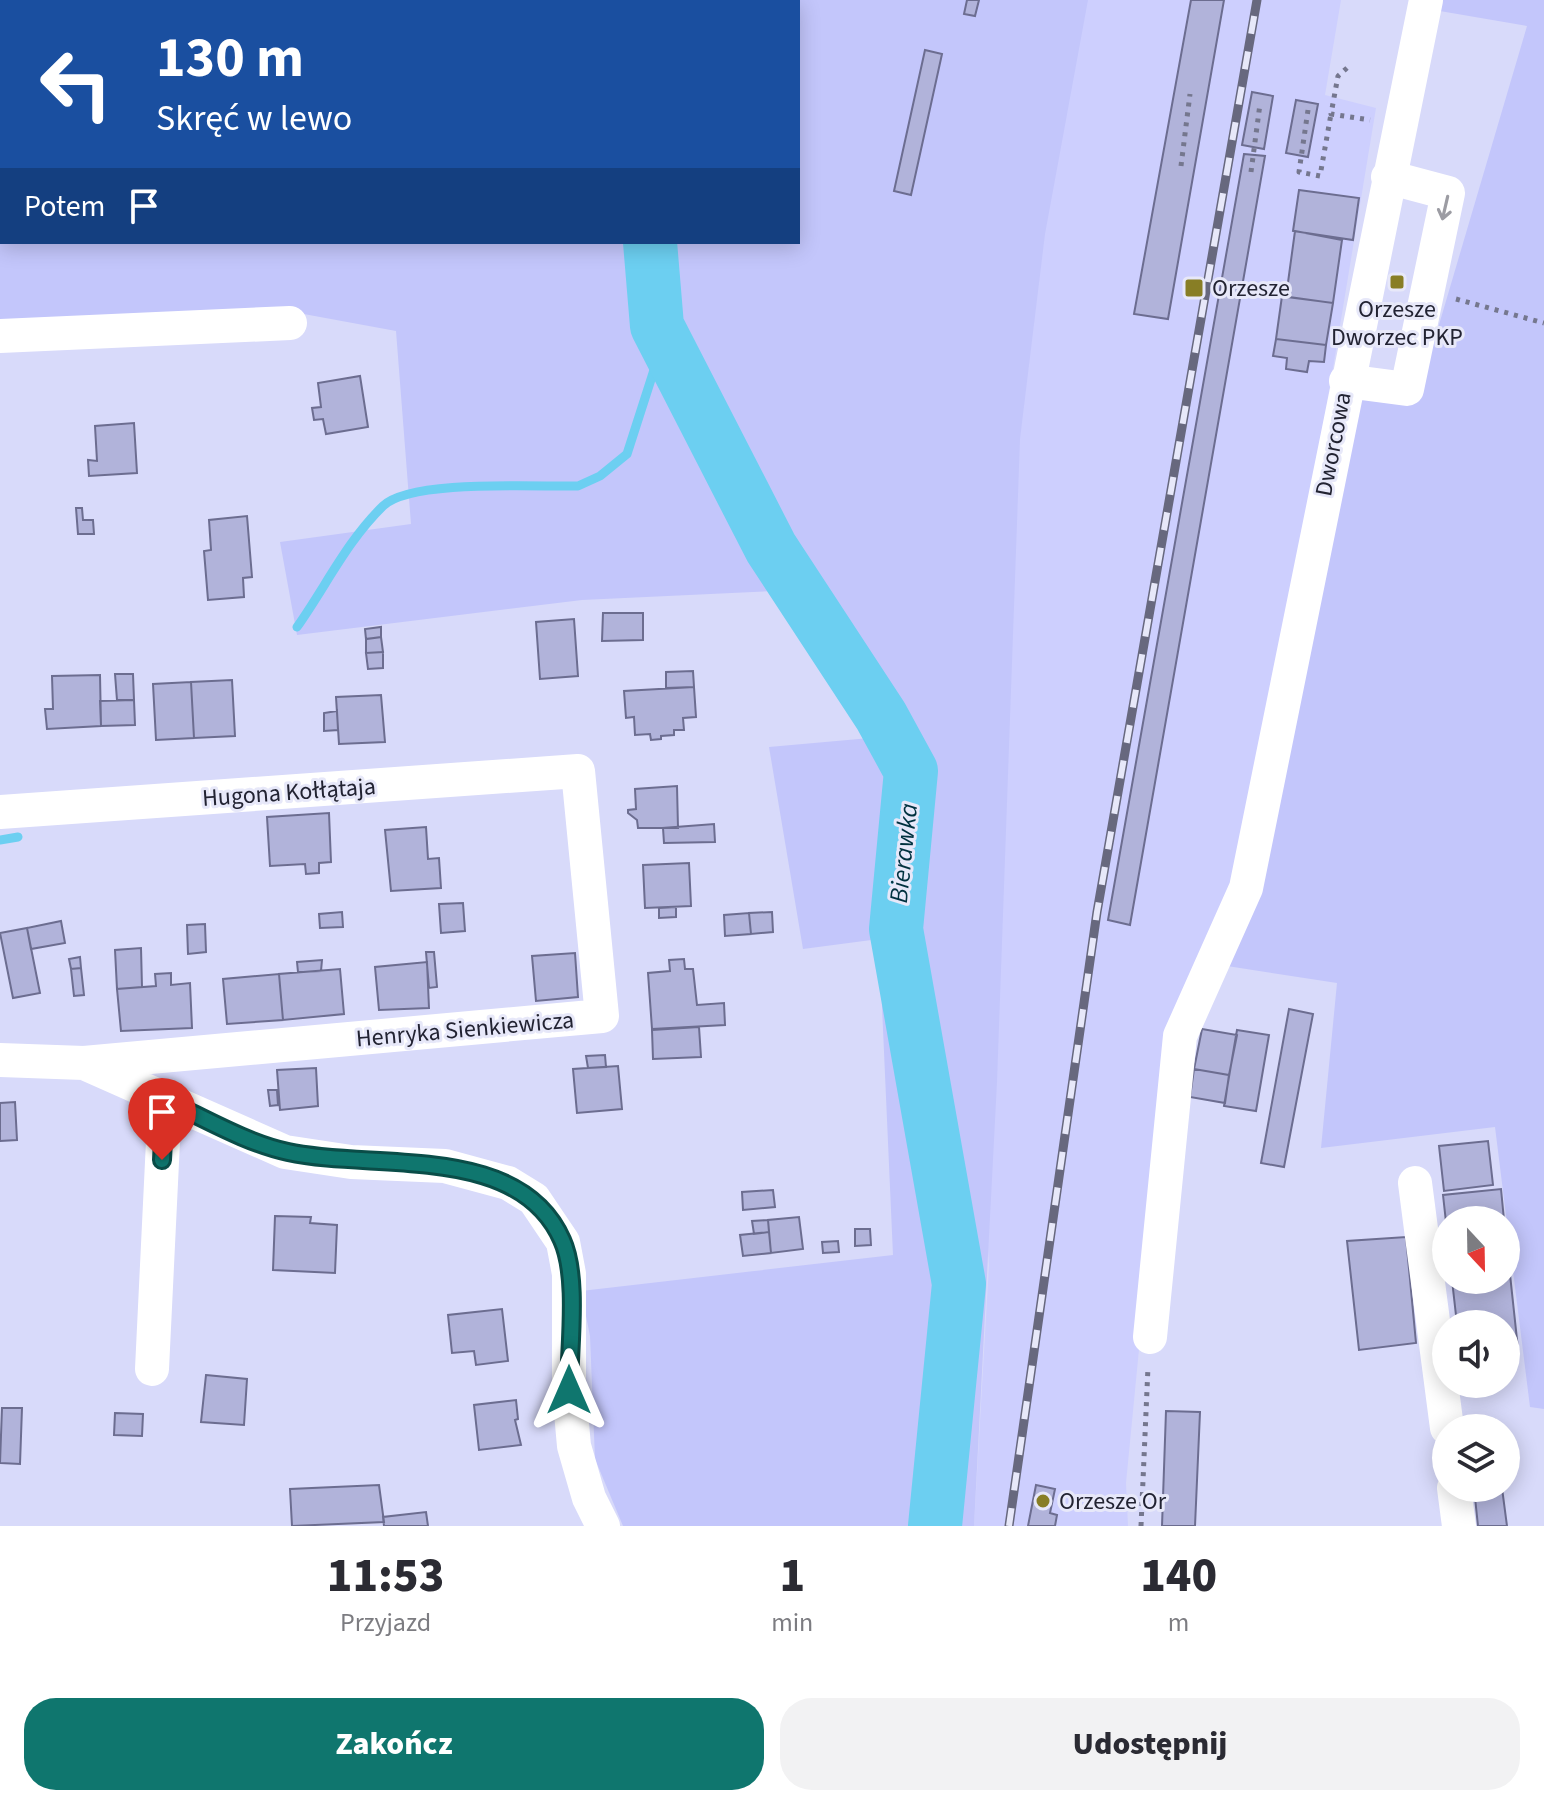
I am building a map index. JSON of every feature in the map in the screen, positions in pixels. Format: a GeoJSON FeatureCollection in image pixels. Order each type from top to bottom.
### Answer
{"type":"FeatureCollection","features":[{"type":"Feature","properties":{"kind":"street","name":"Dworcowa"},"geometry":{"type":"LineString","coordinates":[[1150,1337],[1180,1036],[1246,888],[1346,381],[1426,0]]}},
{"type":"Feature","properties":{"kind":"street"},"geometry":{"type":"LineString","coordinates":[[1346,381],[1407,389],[1448,193],[1388,177]]}},
{"type":"Feature","properties":{"kind":"street"},"geometry":{"type":"LineString","coordinates":[[0,336],[290,323]]}},
{"type":"Feature","properties":{"kind":"street","name":"Hugona Kołłątaja"},"geometry":{"type":"LineString","coordinates":[[0,812],[578,771]]}},
{"type":"Feature","properties":{"kind":"street","name":"Henryka Sienkiewicza"},"geometry":{"type":"LineString","coordinates":[[84,1063],[602,1016],[578,771]]}},
{"type":"Feature","properties":{"kind":"street"},"geometry":{"type":"LineString","coordinates":[[0,1060],[84,1063],[285,1152],[351,1162],[445,1166],[508,1183],[534,1199],[563,1242],[569,1274],[569,1390],[574,1446],[589,1498],[603,1526]]}},
{"type":"Feature","properties":{"kind":"street"},"geometry":{"type":"LineString","coordinates":[[152,1369],[165,1100]]}},
{"type":"Feature","properties":{"kind":"street"},"geometry":{"type":"LineString","coordinates":[[1415,1183],[1445,1414]]}},
{"type":"Feature","properties":{"kind":"street"},"geometry":{"type":"LineString","coordinates":[[1456,1502],[1459,1526]]}},
{"type":"Feature","properties":{"kind":"path"},"geometry":{"type":"LineString","coordinates":[[1308,110],[1299,172],[1320,176],[1338,76],[1347,68]]}},
{"type":"Feature","properties":{"kind":"path"},"geometry":{"type":"LineString","coordinates":[[1181,166],[1190,94]]}},
{"type":"Feature","properties":{"kind":"path"},"geometry":{"type":"LineString","coordinates":[[1251,172],[1260,104]]}},
{"type":"Feature","properties":{"kind":"path"},"geometry":{"type":"LineString","coordinates":[[1331,114],[1398,125]]}},
{"type":"Feature","properties":{"kind":"path"},"geometry":{"type":"LineString","coordinates":[[1426,292],[1518,313],[1544,323]]}},
{"type":"Feature","properties":{"kind":"path"},"geometry":{"type":"LineString","coordinates":[[1141,1526],[1150,1337]]}},
{"type":"Feature","properties":{"kind":"shaded area"},"geometry":{"type":"Polygon","coordinates":[[[800,0],[1088,0],[1045,234],[1020,439],[997,1082],[974,1526],[623,1526],[595,1459],[590,1336],[581,1291],[893,1255],[879,939],[803,949],[769,747],[870,738],[775,591],[582,600],[297,635],[280,542],[411,524],[396,331],[282,310],[0,325],[0,244],[800,244],[800,0]]]}},
{"type":"Feature","properties":{"kind":"shaded area"},"geometry":{"type":"Polygon","coordinates":[[[906,0],[1341,0],[1325,95],[1376,108],[1330,386],[1239,883],[1169,1041],[1126,1483],[1128,1526],[974,1526],[989,1265],[906,0]]]}},
{"type":"Feature","properties":{"kind":"shaded area"},"geometry":{"type":"Polygon","coordinates":[[[1436,0],[1544,0],[1544,1409],[1530,1407],[1516,1294],[1520,1294],[1520,1206],[1505,1206],[1495,1127],[1321,1148],[1337,983],[1227,966],[1357,389],[1418,396],[1527,26],[1434,10],[1436,0]]]}},
{"type":"Feature","properties":{"kind":"building"},"geometry":{"type":"Polygon","coordinates":[[[967,0],[979,0],[975,16],[964,14],[967,0]]]}},
{"type":"Feature","properties":{"kind":"building"},"geometry":{"type":"Polygon","coordinates":[[[1191,0],[1224,0],[1168,319],[1134,314],[1191,0]]]}},
{"type":"Feature","properties":{"kind":"building"},"geometry":{"type":"Polygon","coordinates":[[[925,50],[942,54],[911,195],[894,191],[925,50]]]}},
{"type":"Feature","properties":{"kind":"building"},"geometry":{"type":"Polygon","coordinates":[[[1252,92],[1273,96],[1264,149],[1242,145],[1252,92]]]}},
{"type":"Feature","properties":{"kind":"building"},"geometry":{"type":"Polygon","coordinates":[[[1296,100],[1318,104],[1308,157],[1286,153],[1296,100]]]}},
{"type":"Feature","properties":{"kind":"building"},"geometry":{"type":"Polygon","coordinates":[[[1244,154],[1265,156],[1130,925],[1108,920],[1244,154]]]}},
{"type":"Feature","properties":{"kind":"building"},"geometry":{"type":"Polygon","coordinates":[[[1299,190],[1359,198],[1353,240],[1293,231],[1299,190]]]}},
{"type":"Feature","properties":{"kind":"building"},"geometry":{"type":"Polygon","coordinates":[[[1295,231],[1342,240],[1333,303],[1286,297],[1295,231]]]}},
{"type":"Feature","properties":{"kind":"building"},"geometry":{"type":"Polygon","coordinates":[[[1282,296],[1333,303],[1326,345],[1276,339],[1282,296]]]}},
{"type":"Feature","properties":{"kind":"building"},"geometry":{"type":"Polygon","coordinates":[[[1276,339],[1326,345],[1324,362],[1309,361],[1307,372],[1286,369],[1287,358],[1273,356],[1276,339]]]}},
{"type":"Feature","properties":{"kind":"building"},"geometry":{"type":"Polygon","coordinates":[[[360,376],[368,427],[326,434],[323,419],[314,420],[312,408],[321,407],[318,383],[360,376]]]}},
{"type":"Feature","properties":{"kind":"building"},"geometry":{"type":"Polygon","coordinates":[[[134,423],[137,473],[89,476],[88,460],[97,461],[95,426],[134,423]]]}},
{"type":"Feature","properties":{"kind":"building"},"geometry":{"type":"Polygon","coordinates":[[[76,508],[82,508],[83,520],[93,520],[94,534],[78,534],[76,508]]]}},
{"type":"Feature","properties":{"kind":"building"},"geometry":{"type":"Polygon","coordinates":[[[247,516],[252,577],[243,578],[244,597],[208,600],[204,551],[211,550],[209,520],[247,516]]]}},
{"type":"Feature","properties":{"kind":"building"},"geometry":{"type":"Polygon","coordinates":[[[603,613],[643,613],[643,640],[602,641],[603,613]]]}},
{"type":"Feature","properties":{"kind":"building"},"geometry":{"type":"Polygon","coordinates":[[[574,619],[578,676],[540,679],[536,622],[574,619]]]}},
{"type":"Feature","properties":{"kind":"building"},"geometry":{"type":"Polygon","coordinates":[[[381,627],[381,637],[366,639],[365,629],[381,627]]]}},
{"type":"Feature","properties":{"kind":"building"},"geometry":{"type":"Polygon","coordinates":[[[381,637],[383,652],[366,653],[366,639],[381,637]]]}},
{"type":"Feature","properties":{"kind":"building"},"geometry":{"type":"Polygon","coordinates":[[[383,652],[383,668],[368,669],[366,653],[383,652]]]}},
{"type":"Feature","properties":{"kind":"building"},"geometry":{"type":"Polygon","coordinates":[[[693,671],[694,687],[666,688],[666,672],[693,671]]]}},
{"type":"Feature","properties":{"kind":"building"},"geometry":{"type":"Polygon","coordinates":[[[115,674],[133,674],[134,700],[117,700],[115,674]]]}},
{"type":"Feature","properties":{"kind":"building"},"geometry":{"type":"Polygon","coordinates":[[[100,675],[101,726],[47,729],[45,709],[53,709],[52,676],[100,675]]]}},
{"type":"Feature","properties":{"kind":"building"},"geometry":{"type":"Polygon","coordinates":[[[232,680],[235,736],[194,738],[191,682],[232,680]]]}},
{"type":"Feature","properties":{"kind":"building"},"geometry":{"type":"Polygon","coordinates":[[[191,682],[194,738],[156,740],[153,684],[191,682]]]}},
{"type":"Feature","properties":{"kind":"building"},"geometry":{"type":"Polygon","coordinates":[[[694,687],[696,717],[683,718],[684,730],[674,730],[674,735],[661,736],[661,739],[651,740],[650,734],[635,735],[634,717],[626,718],[624,691],[694,687]]]}},
{"type":"Feature","properties":{"kind":"building"},"geometry":{"type":"Polygon","coordinates":[[[381,695],[385,742],[339,744],[336,697],[381,695]]]}},
{"type":"Feature","properties":{"kind":"building"},"geometry":{"type":"Polygon","coordinates":[[[134,700],[135,725],[101,726],[100,701],[134,700]]]}},
{"type":"Feature","properties":{"kind":"building"},"geometry":{"type":"Polygon","coordinates":[[[337,711],[338,730],[324,731],[324,713],[337,711]]]}},
{"type":"Feature","properties":{"kind":"building"},"geometry":{"type":"Polygon","coordinates":[[[677,786],[678,828],[638,828],[637,820],[628,813],[628,810],[636,809],[635,789],[677,786]]]}},
{"type":"Feature","properties":{"kind":"building"},"geometry":{"type":"Polygon","coordinates":[[[329,813],[331,862],[319,863],[319,873],[306,874],[305,864],[270,866],[267,817],[329,813]]]}},
{"type":"Feature","properties":{"kind":"building"},"geometry":{"type":"Polygon","coordinates":[[[714,824],[715,842],[664,843],[663,828],[714,824]]]}},
{"type":"Feature","properties":{"kind":"building"},"geometry":{"type":"Polygon","coordinates":[[[426,827],[428,859],[439,858],[441,888],[391,891],[385,830],[426,827]]]}},
{"type":"Feature","properties":{"kind":"building"},"geometry":{"type":"Polygon","coordinates":[[[689,863],[691,906],[645,908],[643,865],[689,863]]]}},
{"type":"Feature","properties":{"kind":"building"},"geometry":{"type":"Polygon","coordinates":[[[463,903],[465,931],[441,933],[439,904],[463,903]]]}},
{"type":"Feature","properties":{"kind":"building"},"geometry":{"type":"Polygon","coordinates":[[[676,907],[676,917],[659,918],[659,908],[676,907]]]}},
{"type":"Feature","properties":{"kind":"building"},"geometry":{"type":"Polygon","coordinates":[[[342,912],[343,927],[320,928],[319,914],[342,912]]]}},
{"type":"Feature","properties":{"kind":"building"},"geometry":{"type":"Polygon","coordinates":[[[772,912],[773,932],[751,934],[749,913],[772,912]]]}},
{"type":"Feature","properties":{"kind":"building"},"geometry":{"type":"Polygon","coordinates":[[[749,913],[751,934],[725,936],[724,915],[749,913]]]}},
{"type":"Feature","properties":{"kind":"building"},"geometry":{"type":"Polygon","coordinates":[[[61,921],[65,943],[31,949],[27,928],[61,921]]]}},
{"type":"Feature","properties":{"kind":"building"},"geometry":{"type":"Polygon","coordinates":[[[205,924],[206,952],[188,954],[187,925],[205,924]]]}},
{"type":"Feature","properties":{"kind":"building"},"geometry":{"type":"Polygon","coordinates":[[[27,928],[40,993],[13,998],[0,933],[27,928]]]}},
{"type":"Feature","properties":{"kind":"building"},"geometry":{"type":"Polygon","coordinates":[[[141,948],[142,987],[117,989],[115,950],[141,948]]]}},
{"type":"Feature","properties":{"kind":"building"},"geometry":{"type":"Polygon","coordinates":[[[426,952],[434,952],[437,987],[429,988],[426,952]]]}},
{"type":"Feature","properties":{"kind":"building"},"geometry":{"type":"Polygon","coordinates":[[[575,953],[578,997],[536,1001],[532,956],[575,953]]]}},
{"type":"Feature","properties":{"kind":"building"},"geometry":{"type":"Polygon","coordinates":[[[80,957],[81,968],[71,969],[69,959],[80,957]]]}},
{"type":"Feature","properties":{"kind":"building"},"geometry":{"type":"Polygon","coordinates":[[[684,959],[685,969],[693,969],[697,1005],[724,1003],[725,1025],[652,1029],[648,973],[670,971],[669,960],[684,959]]]}},
{"type":"Feature","properties":{"kind":"building"},"geometry":{"type":"Polygon","coordinates":[[[322,960],[321,971],[298,972],[297,962],[322,960]]]}},
{"type":"Feature","properties":{"kind":"building"},"geometry":{"type":"Polygon","coordinates":[[[427,962],[429,1008],[379,1010],[375,967],[427,962]]]}},
{"type":"Feature","properties":{"kind":"building"},"geometry":{"type":"Polygon","coordinates":[[[81,968],[84,995],[74,996],[71,969],[81,968]]]}},
{"type":"Feature","properties":{"kind":"building"},"geometry":{"type":"Polygon","coordinates":[[[340,969],[344,1014],[283,1020],[279,974],[340,969]]]}},
{"type":"Feature","properties":{"kind":"building"},"geometry":{"type":"Polygon","coordinates":[[[171,973],[171,985],[190,983],[192,1028],[121,1031],[117,989],[156,986],[155,974],[171,973]]]}},
{"type":"Feature","properties":{"kind":"building"},"geometry":{"type":"Polygon","coordinates":[[[279,974],[283,1020],[227,1024],[223,979],[279,974]]]}},
{"type":"Feature","properties":{"kind":"building"},"geometry":{"type":"Polygon","coordinates":[[[1289,1009],[1313,1014],[1284,1167],[1261,1163],[1289,1009]]]}},
{"type":"Feature","properties":{"kind":"building"},"geometry":{"type":"Polygon","coordinates":[[[699,1027],[701,1057],[653,1059],[652,1030],[699,1027]]]}},
{"type":"Feature","properties":{"kind":"building"},"geometry":{"type":"Polygon","coordinates":[[[1202,1029],[1237,1035],[1229,1075],[1194,1069],[1202,1029]]]}},
{"type":"Feature","properties":{"kind":"building"},"geometry":{"type":"Polygon","coordinates":[[[1237,1030],[1269,1035],[1256,1111],[1224,1106],[1237,1030]]]}},
{"type":"Feature","properties":{"kind":"building"},"geometry":{"type":"Polygon","coordinates":[[[605,1055],[606,1067],[588,1068],[586,1056],[605,1055]]]}},
{"type":"Feature","properties":{"kind":"building"},"geometry":{"type":"Polygon","coordinates":[[[618,1066],[622,1109],[577,1113],[573,1069],[618,1066]]]}},
{"type":"Feature","properties":{"kind":"building"},"geometry":{"type":"Polygon","coordinates":[[[316,1068],[318,1106],[280,1110],[277,1070],[316,1068]]]}},
{"type":"Feature","properties":{"kind":"building"},"geometry":{"type":"Polygon","coordinates":[[[1194,1069],[1229,1075],[1225,1103],[1190,1097],[1194,1069]]]}},
{"type":"Feature","properties":{"kind":"building"},"geometry":{"type":"Polygon","coordinates":[[[268,1090],[277,1090],[278,1105],[270,1106],[268,1090]]]}},
{"type":"Feature","properties":{"kind":"building"},"geometry":{"type":"Polygon","coordinates":[[[15,1102],[17,1140],[0,1141],[0,1103],[15,1102]]]}},
{"type":"Feature","properties":{"kind":"building"},"geometry":{"type":"Polygon","coordinates":[[[1488,1141],[1493,1185],[1444,1191],[1439,1146],[1488,1141]]]}},
{"type":"Feature","properties":{"kind":"building"},"geometry":{"type":"Polygon","coordinates":[[[1501,1189],[1503,1206],[1444,1206],[1443,1195],[1501,1189]]]}},
{"type":"Feature","properties":{"kind":"building"},"geometry":{"type":"Polygon","coordinates":[[[773,1190],[775,1207],[743,1210],[742,1192],[773,1190]]]}},
{"type":"Feature","properties":{"kind":"building"},"geometry":{"type":"Polygon","coordinates":[[[275,1216],[311,1217],[310,1223],[337,1225],[335,1273],[273,1270],[275,1216]]]}},
{"type":"Feature","properties":{"kind":"building"},"geometry":{"type":"Polygon","coordinates":[[[799,1217],[803,1249],[771,1253],[768,1220],[799,1217]]]}},
{"type":"Feature","properties":{"kind":"building"},"geometry":{"type":"Polygon","coordinates":[[[768,1220],[769,1232],[754,1234],[752,1221],[768,1220]]]}},
{"type":"Feature","properties":{"kind":"building"},"geometry":{"type":"Polygon","coordinates":[[[855,1229],[870,1229],[871,1245],[855,1246],[855,1229]]]}},
{"type":"Feature","properties":{"kind":"building"},"geometry":{"type":"Polygon","coordinates":[[[769,1232],[771,1253],[743,1256],[740,1235],[769,1232]]]}},
{"type":"Feature","properties":{"kind":"building"},"geometry":{"type":"Polygon","coordinates":[[[1406,1237],[1416,1343],[1359,1350],[1347,1241],[1406,1237]]]}},
{"type":"Feature","properties":{"kind":"building"},"geometry":{"type":"Polygon","coordinates":[[[838,1241],[839,1252],[823,1253],[822,1242],[838,1241]]]}},
{"type":"Feature","properties":{"kind":"building"},"geometry":{"type":"Polygon","coordinates":[[[1454,1294],[1512,1294],[1514,1310],[1455,1310],[1454,1294]]]}},
{"type":"Feature","properties":{"kind":"building"},"geometry":{"type":"Polygon","coordinates":[[[502,1309],[508,1361],[476,1365],[474,1351],[452,1353],[448,1315],[502,1309]]]}},
{"type":"Feature","properties":{"kind":"building"},"geometry":{"type":"Polygon","coordinates":[[[206,1375],[247,1379],[244,1425],[201,1422],[206,1375]]]}},
{"type":"Feature","properties":{"kind":"building"},"geometry":{"type":"Polygon","coordinates":[[[516,1400],[518,1419],[515,1420],[521,1445],[479,1450],[474,1405],[516,1400]]]}},
{"type":"Feature","properties":{"kind":"building"},"geometry":{"type":"Polygon","coordinates":[[[2,1408],[22,1408],[20,1464],[0,1463],[2,1408]]]}},
{"type":"Feature","properties":{"kind":"building"},"geometry":{"type":"Polygon","coordinates":[[[1166,1411],[1200,1412],[1195,1526],[1162,1526],[1166,1411]]]}},
{"type":"Feature","properties":{"kind":"building"},"geometry":{"type":"Polygon","coordinates":[[[115,1413],[143,1414],[142,1436],[114,1435],[115,1413]]]}},
{"type":"Feature","properties":{"kind":"building"},"geometry":{"type":"Polygon","coordinates":[[[379,1485],[384,1522],[292,1526],[290,1489],[379,1485]]]}},
{"type":"Feature","properties":{"kind":"building","name":"Orzesze Or"},"geometry":{"type":"Polygon","coordinates":[[[1036,1485],[1055,1489],[1050,1513],[1057,1515],[1055,1526],[1028,1526],[1036,1485]]]}},
{"type":"Feature","properties":{"kind":"building"},"geometry":{"type":"Polygon","coordinates":[[[1475,1502],[1504,1502],[1507,1526],[1478,1526],[1475,1502]]]}},
{"type":"Feature","properties":{"kind":"building"},"geometry":{"type":"Polygon","coordinates":[[[426,1512],[428,1526],[384,1526],[383,1517],[426,1512]]]}},
{"type":"Feature","properties":{"kind":"waterway","name":"Bierawka"},"geometry":{"type":"LineString","coordinates":[[650,244],[657,326],[771,548],[881,716],[911,771],[896,929],[959,1284],[935,1526]]}},
{"type":"Feature","properties":{"kind":"waterway"},"geometry":{"type":"LineString","coordinates":[[297,627],[358,534],[383,506],[398,497],[475,486],[578,486],[600,476],[627,454],[664,339]]}},
{"type":"Feature","properties":{"kind":"waterway"},"geometry":{"type":"LineString","coordinates":[[0,840],[18,837]]}},
{"type":"Feature","properties":{"kind":"railway"},"geometry":{"type":"LineString","coordinates":[[1009,1526],[1097,912],[1257,0]]}},
{"type":"Feature","properties":{"kind":"place","name":"Orzesze Dworzec PKP"},"geometry":{"type":"Point","coordinates":[1397,282]}},
{"type":"Feature","properties":{"kind":"place","name":"Orzesze"},"geometry":{"type":"Point","coordinates":[1194,288]}},
{"type":"Feature","properties":{"kind":"place","name":"Orzesze Or"},"geometry":{"type":"Point","coordinates":[1043,1501]}},
{"type":"Feature","properties":{"kind":"route"},"geometry":{"type":"LineString","coordinates":[[162,1160],[165,1100],[285,1152],[351,1162],[445,1166],[508,1183],[534,1199],[550,1218],[563,1242],[569,1274],[569,1390]]}}]}
